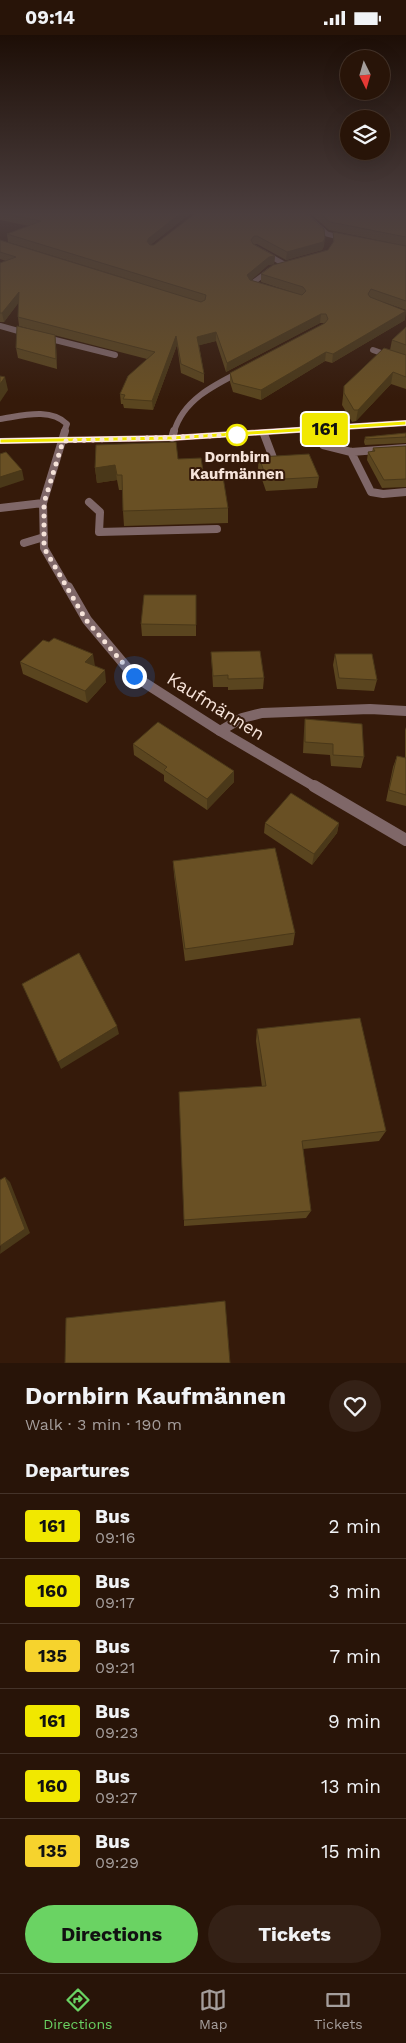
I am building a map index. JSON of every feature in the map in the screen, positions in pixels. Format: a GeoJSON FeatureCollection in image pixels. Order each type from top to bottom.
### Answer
{"type":"FeatureCollection","features":[{"type":"Feature","properties":{"kind":"main road"},"geometry":{"type":"LineString","coordinates":[[0,441],[63,441],[264,434],[406,423]]}},
{"type":"Feature","properties":{"kind":"street"},"geometry":{"type":"LineString","coordinates":[[259,287],[251,285],[264,275]]}},
{"type":"Feature","properties":{"kind":"street"},"geometry":{"type":"LineString","coordinates":[[0,326],[115,355]]}},
{"type":"Feature","properties":{"kind":"street"},"geometry":{"type":"LineString","coordinates":[[373,350],[406,362]]}},
{"type":"Feature","properties":{"kind":"street"},"geometry":{"type":"LineString","coordinates":[[172,438],[174,426],[191,401],[202,391],[251,366]]}},
{"type":"Feature","properties":{"kind":"street","name":"Kaufmännen"},"geometry":{"type":"LineString","coordinates":[[0,419],[41,414],[56,415],[67,423],[44,503],[44,548],[81,612],[134,676],[220,731],[406,840]]}},
{"type":"Feature","properties":{"kind":"street"},"geometry":{"type":"LineString","coordinates":[[316,430],[323,445],[351,452],[406,448]]}},
{"type":"Feature","properties":{"kind":"street"},"geometry":{"type":"LineString","coordinates":[[264,434],[275,463]]}},
{"type":"Feature","properties":{"kind":"street"},"geometry":{"type":"LineString","coordinates":[[351,452],[372,492],[383,494],[406,492]]}},
{"type":"Feature","properties":{"kind":"street"},"geometry":{"type":"LineString","coordinates":[[0,508],[44,503]]}},
{"type":"Feature","properties":{"kind":"street"},"geometry":{"type":"LineString","coordinates":[[89,503],[100,512],[99,532],[217,529]]}},
{"type":"Feature","properties":{"kind":"street"},"geometry":{"type":"LineString","coordinates":[[24,543],[44,537]]}},
{"type":"Feature","properties":{"kind":"street"},"geometry":{"type":"LineString","coordinates":[[220,731],[242,718],[262,713],[362,709],[406,711]]}},
{"type":"Feature","properties":{"kind":"building"},"geometry":{"type":"Polygon","coordinates":[[[0,275],[113,275],[201,302],[205,300],[206,295],[141,275],[247,275],[250,280],[302,295],[306,291],[303,287],[264,275],[406,275],[406,301],[371,289],[368,294],[370,297],[406,311],[333,354],[326,352],[261,390],[233,383],[230,373],[325,323],[328,319],[326,314],[321,314],[227,363],[216,332],[197,337],[204,374],[181,364],[176,336],[152,401],[123,399],[125,395],[120,394],[128,376],[155,352],[18,317],[19,292],[0,313],[0,275]]]}},
{"type":"Feature","properties":{"kind":"building"},"geometry":{"type":"Polygon","coordinates":[[[17,326],[55,335],[56,359],[16,348],[17,326]]]}},
{"type":"Feature","properties":{"kind":"building"},"geometry":{"type":"Polygon","coordinates":[[[406,327],[406,345],[392,340],[406,327]]]}},
{"type":"Feature","properties":{"kind":"building"},"geometry":{"type":"Polygon","coordinates":[[[384,348],[406,355],[406,377],[393,372],[358,410],[354,410],[344,393],[344,386],[384,348]]]}},
{"type":"Feature","properties":{"kind":"building"},"geometry":{"type":"Polygon","coordinates":[[[0,376],[5,377],[0,384],[0,376]]]}},
{"type":"Feature","properties":{"kind":"building"},"geometry":{"type":"Polygon","coordinates":[[[406,433],[406,437],[366,439],[365,437],[406,433]]]}},
{"type":"Feature","properties":{"kind":"building"},"geometry":{"type":"Polygon","coordinates":[[[176,442],[178,459],[201,458],[204,477],[223,477],[228,508],[123,511],[122,475],[117,475],[115,465],[95,468],[96,445],[176,442]]]}},
{"type":"Feature","properties":{"kind":"building"},"geometry":{"type":"Polygon","coordinates":[[[406,446],[406,479],[384,480],[368,452],[375,451],[373,448],[406,446]]]}},
{"type":"Feature","properties":{"kind":"building"},"geometry":{"type":"Polygon","coordinates":[[[6,452],[22,470],[0,477],[0,454],[6,452]]]}},
{"type":"Feature","properties":{"kind":"building"},"geometry":{"type":"Polygon","coordinates":[[[309,454],[319,477],[267,480],[259,457],[309,454]]]}},
{"type":"Feature","properties":{"kind":"building"},"geometry":{"type":"Polygon","coordinates":[[[144,595],[196,595],[196,625],[141,624],[144,595]]]}},
{"type":"Feature","properties":{"kind":"building"},"geometry":{"type":"Polygon","coordinates":[[[54,638],[93,654],[85,662],[105,670],[85,691],[20,662],[43,640],[49,642],[54,638]]]}},
{"type":"Feature","properties":{"kind":"building"},"geometry":{"type":"Polygon","coordinates":[[[260,651],[264,678],[228,679],[228,675],[213,676],[211,652],[260,651]]]}},
{"type":"Feature","properties":{"kind":"building"},"geometry":{"type":"Polygon","coordinates":[[[335,654],[372,654],[377,680],[339,678],[335,654]]]}},
{"type":"Feature","properties":{"kind":"building"},"geometry":{"type":"Polygon","coordinates":[[[305,719],[362,724],[364,757],[333,755],[333,744],[305,742],[305,719]]]}},
{"type":"Feature","properties":{"kind":"building"},"geometry":{"type":"Polygon","coordinates":[[[158,722],[234,771],[207,799],[164,770],[167,767],[133,744],[158,722]]]}},
{"type":"Feature","properties":{"kind":"building"},"geometry":{"type":"Polygon","coordinates":[[[397,756],[406,758],[406,795],[389,790],[397,756]]]}},
{"type":"Feature","properties":{"kind":"building"},"geometry":{"type":"Polygon","coordinates":[[[291,793],[339,823],[314,854],[265,823],[291,793]]]}},
{"type":"Feature","properties":{"kind":"building"},"geometry":{"type":"Polygon","coordinates":[[[275,848],[295,933],[185,949],[173,861],[275,848]]]}},
{"type":"Feature","properties":{"kind":"building"},"geometry":{"type":"Polygon","coordinates":[[[79,953],[117,1026],[58,1062],[22,984],[79,953]]]}},
{"type":"Feature","properties":{"kind":"building"},"geometry":{"type":"Polygon","coordinates":[[[360,1018],[386,1131],[302,1141],[311,1211],[184,1220],[179,1092],[266,1086],[257,1029],[360,1018]]]}},
{"type":"Feature","properties":{"kind":"building"},"geometry":{"type":"Polygon","coordinates":[[[5,1177],[25,1229],[0,1246],[0,1180],[5,1177]]]}},
{"type":"Feature","properties":{"kind":"building"},"geometry":{"type":"Polygon","coordinates":[[[225,1301],[230,1363],[65,1363],[66,1318],[225,1301]]]}},
{"type":"Feature","properties":{"kind":"bus line","name":"161"},"geometry":{"type":"LineString","coordinates":[[0,441],[63,441],[264,434],[406,423]]}},
{"type":"Feature","properties":{"kind":"place","name":"Dornbirn Kaufmännen"},"geometry":{"type":"Point","coordinates":[237,435]}},
{"type":"Feature","properties":{"kind":"route"},"geometry":{"type":"LineString","coordinates":[[134,676],[86,620],[44,548],[44,503],[63,441],[237,435]]}}]}
